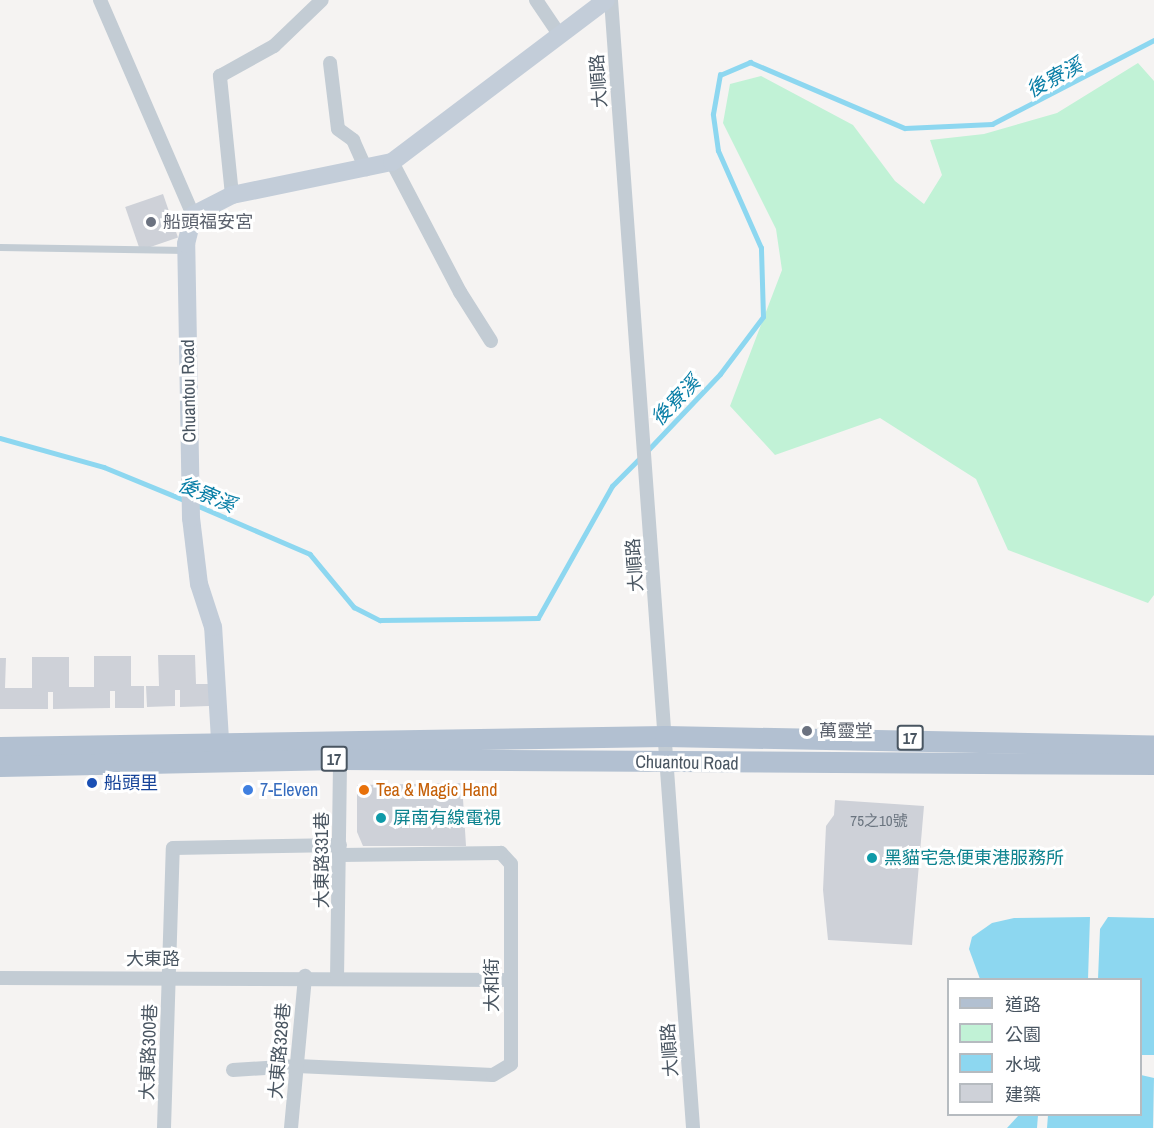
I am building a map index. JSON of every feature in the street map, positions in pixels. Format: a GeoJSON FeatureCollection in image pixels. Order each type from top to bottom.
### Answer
{"type":"FeatureCollection","features":[{"type":"Feature","properties":{"kind":"main road","name":"Chuantou Road"},"geometry":{"type":"LineString","coordinates":[[0,766],[221,754],[665,736],[915,738],[1154,745]]}},
{"type":"Feature","properties":{"kind":"main road"},"geometry":{"type":"LineString","coordinates":[[915,738],[915,766]]}},
{"type":"Feature","properties":{"kind":"main road","name":"Chuantou Road"},"geometry":{"type":"LineString","coordinates":[[0,747],[221,754]]}},
{"type":"Feature","properties":{"kind":"main road","name":"Chuantou Road"},"geometry":{"type":"LineString","coordinates":[[340,750],[669,763],[915,766],[1154,764]]}},
{"type":"Feature","properties":{"kind":"street"},"geometry":{"type":"LineString","coordinates":[[100,0],[193,215],[232,195],[392,162],[558,33],[609,0]]}},
{"type":"Feature","properties":{"kind":"street"},"geometry":{"type":"LineString","coordinates":[[232,195],[219,76],[274,46],[322,0]]}},
{"type":"Feature","properties":{"kind":"street"},"geometry":{"type":"LineString","coordinates":[[536,0],[558,33]]}},
{"type":"Feature","properties":{"kind":"street","name":"大順路"},"geometry":{"type":"LineString","coordinates":[[609,0],[665,736],[669,763],[693,1128]]}},
{"type":"Feature","properties":{"kind":"street"},"geometry":{"type":"LineString","coordinates":[[330,63],[338,129],[353,140],[366,169]]}},
{"type":"Feature","properties":{"kind":"street"},"geometry":{"type":"LineString","coordinates":[[392,162],[459,292],[491,341]]}},
{"type":"Feature","properties":{"kind":"street","name":"Chuantou Road"},"geometry":{"type":"LineString","coordinates":[[193,215],[186,250],[191,518],[199,584],[213,627],[221,754]]}},
{"type":"Feature","properties":{"kind":"street","name":"大東路331巷"},"geometry":{"type":"LineString","coordinates":[[337,979],[340,750]]}},
{"type":"Feature","properties":{"kind":"street","name":"大和街"},"geometry":{"type":"LineString","coordinates":[[173,848],[501,853],[511,864],[511,1064],[493,1075],[297,1066]]}},
{"type":"Feature","properties":{"kind":"street","name":"大東路300巷"},"geometry":{"type":"LineString","coordinates":[[164,1128],[173,848]]}},
{"type":"Feature","properties":{"kind":"street","name":"大東路"},"geometry":{"type":"LineString","coordinates":[[0,978],[305,976],[337,979],[510,980]]}},
{"type":"Feature","properties":{"kind":"street","name":"大東路328巷"},"geometry":{"type":"LineString","coordinates":[[291,1128],[305,976]]}},
{"type":"Feature","properties":{"kind":"street"},"geometry":{"type":"LineString","coordinates":[[233,1070],[297,1066]]}},
{"type":"Feature","properties":{"kind":"lane"},"geometry":{"type":"LineString","coordinates":[[0,247],[186,250]]}},
{"type":"Feature","properties":{"kind":"green space"},"geometry":{"type":"Polygon","coordinates":[[[1138,63],[1154,81],[1154,595],[1148,603],[1008,550],[976,479],[880,418],[775,455],[730,406],[782,270],[776,229],[723,123],[730,84],[761,76],[853,125],[895,181],[924,204],[942,175],[930,140],[984,134],[1057,113],[1138,63]]]}},
{"type":"Feature","properties":{"kind":"water"},"geometry":{"type":"Polygon","coordinates":[[[1090,917],[1088,978],[980,978],[969,949],[972,937],[992,923],[1014,918],[1090,917]]]}},
{"type":"Feature","properties":{"kind":"water"},"geometry":{"type":"Polygon","coordinates":[[[1108,917],[1154,918],[1154,1055],[1142,1055],[1142,978],[1098,978],[1100,929],[1108,917]]]}},
{"type":"Feature","properties":{"kind":"water"},"geometry":{"type":"Polygon","coordinates":[[[1142,1075],[1154,1078],[1153,1128],[1047,1128],[1048,1116],[1142,1116],[1142,1075]]]}},
{"type":"Feature","properties":{"kind":"water"},"geometry":{"type":"Polygon","coordinates":[[[1018,1116],[1038,1116],[1037,1128],[1007,1128],[1018,1116]]]}},
{"type":"Feature","properties":{"kind":"building","name":"船頭福安宮"},"geometry":{"type":"Polygon","coordinates":[[[163,194],[178,237],[140,251],[125,207],[163,194]]]}},
{"type":"Feature","properties":{"kind":"building"},"geometry":{"type":"Polygon","coordinates":[[[158,655],[195,655],[196,684],[209,684],[209,706],[180,707],[180,690],[175,690],[175,706],[147,707],[146,686],[159,686],[158,655]]]}},
{"type":"Feature","properties":{"kind":"building"},"geometry":{"type":"Polygon","coordinates":[[[94,656],[131,656],[131,686],[144,686],[144,708],[115,708],[115,691],[110,691],[110,708],[53,709],[53,692],[48,692],[48,709],[0,709],[0,658],[6,658],[5,688],[32,688],[32,657],[69,657],[69,687],[94,687],[94,656]]]}},
{"type":"Feature","properties":{"kind":"building"},"geometry":{"type":"Polygon","coordinates":[[[462,783],[466,846],[363,846],[357,832],[357,785],[462,783]]]}},
{"type":"Feature","properties":{"kind":"building","name":"黑貓宅急便東港服務所"},"geometry":{"type":"Polygon","coordinates":[[[835,800],[924,806],[912,945],[828,940],[823,890],[826,826],[834,815],[835,800]]]}},
{"type":"Feature","properties":{"kind":"waterway","name":"後寮溪"},"geometry":{"type":"LineString","coordinates":[[647,451],[720,374],[763,317],[761,248],[718,151],[713,114],[720,75],[750,62],[905,128],[992,124],[1154,40]]}},
{"type":"Feature","properties":{"kind":"waterway","name":"後寮溪"},"geometry":{"type":"LineString","coordinates":[[0,438],[104,467],[187,501]]}},
{"type":"Feature","properties":{"kind":"waterway","name":"後寮溪"},"geometry":{"type":"LineString","coordinates":[[194,504],[310,554],[354,607],[380,620],[538,618],[612,486],[641,457]]}},
{"type":"Feature","properties":{"kind":"place","name":"船頭福安宮"},"geometry":{"type":"Point","coordinates":[151,222]}},
{"type":"Feature","properties":{"kind":"place","name":"萬靈堂"},"geometry":{"type":"Point","coordinates":[807,731]}},
{"type":"Feature","properties":{"kind":"place","name":"船頭里"},"geometry":{"type":"Point","coordinates":[92,783]}},
{"type":"Feature","properties":{"kind":"place","name":"7-Eleven"},"geometry":{"type":"Point","coordinates":[248,790]}},
{"type":"Feature","properties":{"kind":"place","name":"Tea & Magic Hand"},"geometry":{"type":"Point","coordinates":[364,790]}},
{"type":"Feature","properties":{"kind":"place","name":"屏南有線電視"},"geometry":{"type":"Point","coordinates":[381,818]}},
{"type":"Feature","properties":{"kind":"place","name":"黑貓宅急便東港服務所"},"geometry":{"type":"Point","coordinates":[872,858]}}]}
